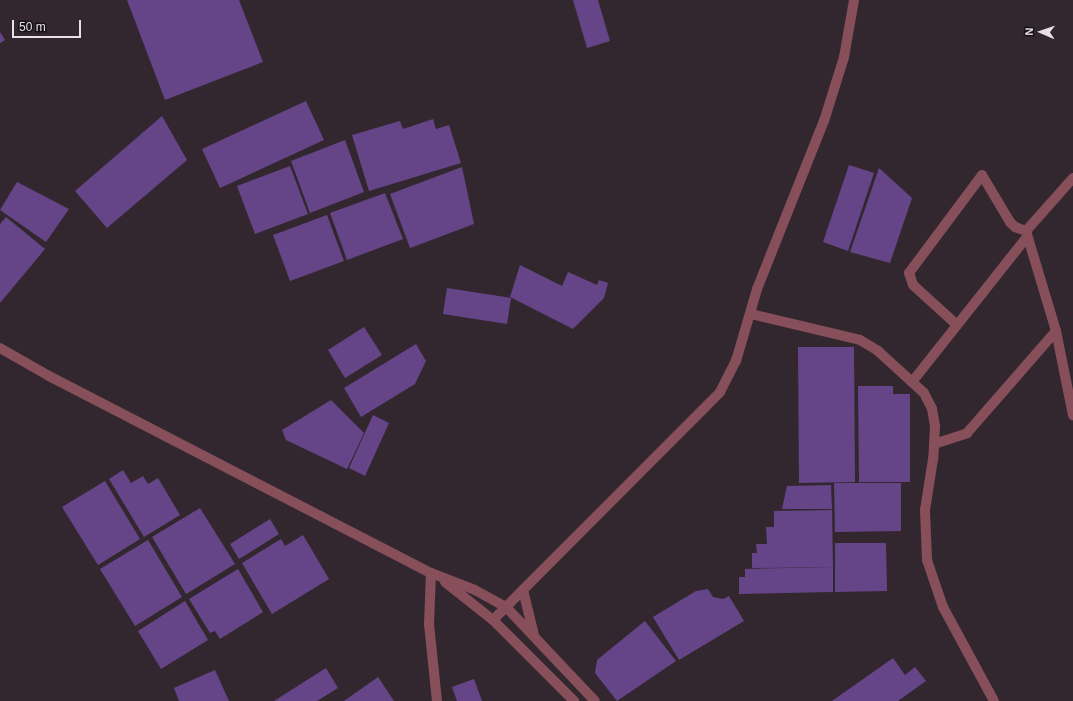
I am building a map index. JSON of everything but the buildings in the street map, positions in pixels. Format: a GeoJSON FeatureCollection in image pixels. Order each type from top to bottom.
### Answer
{"type":"FeatureCollection","features":[{"type":"Feature","properties":{"kind":"street"},"geometry":{"type":"LineString","coordinates":[[493,620],[720,392],[736,361],[766,265],[809,163],[831,100],[844,57],[854,0]]}},
{"type":"Feature","properties":{"kind":"street"},"geometry":{"type":"LineString","coordinates":[[958,324],[913,284],[909,273],[982,175],[1010,222],[1015,227],[1027,234],[1056,331],[1073,415]]}},
{"type":"Feature","properties":{"kind":"street"},"geometry":{"type":"LineString","coordinates":[[912,382],[1027,234],[1073,178]]}},
{"type":"Feature","properties":{"kind":"street"},"geometry":{"type":"LineString","coordinates":[[751,314],[860,340],[878,351],[924,393],[932,409],[935,426],[925,510],[927,560],[943,607],[994,701]]}},
{"type":"Feature","properties":{"kind":"street"},"geometry":{"type":"LineString","coordinates":[[934,444],[967,433],[1056,331]]}},
{"type":"Feature","properties":{"kind":"street"},"geometry":{"type":"LineString","coordinates":[[0,348],[49,376],[432,573],[475,590],[506,607],[595,701]]}},
{"type":"Feature","properties":{"kind":"street"},"geometry":{"type":"LineString","coordinates":[[432,573],[493,620],[574,701]]}},
{"type":"Feature","properties":{"kind":"street"},"geometry":{"type":"LineString","coordinates":[[432,573],[428,624],[437,701]]}},
{"type":"Feature","properties":{"kind":"street"},"geometry":{"type":"LineString","coordinates":[[523,590],[526,609],[536,639]]}}]}
